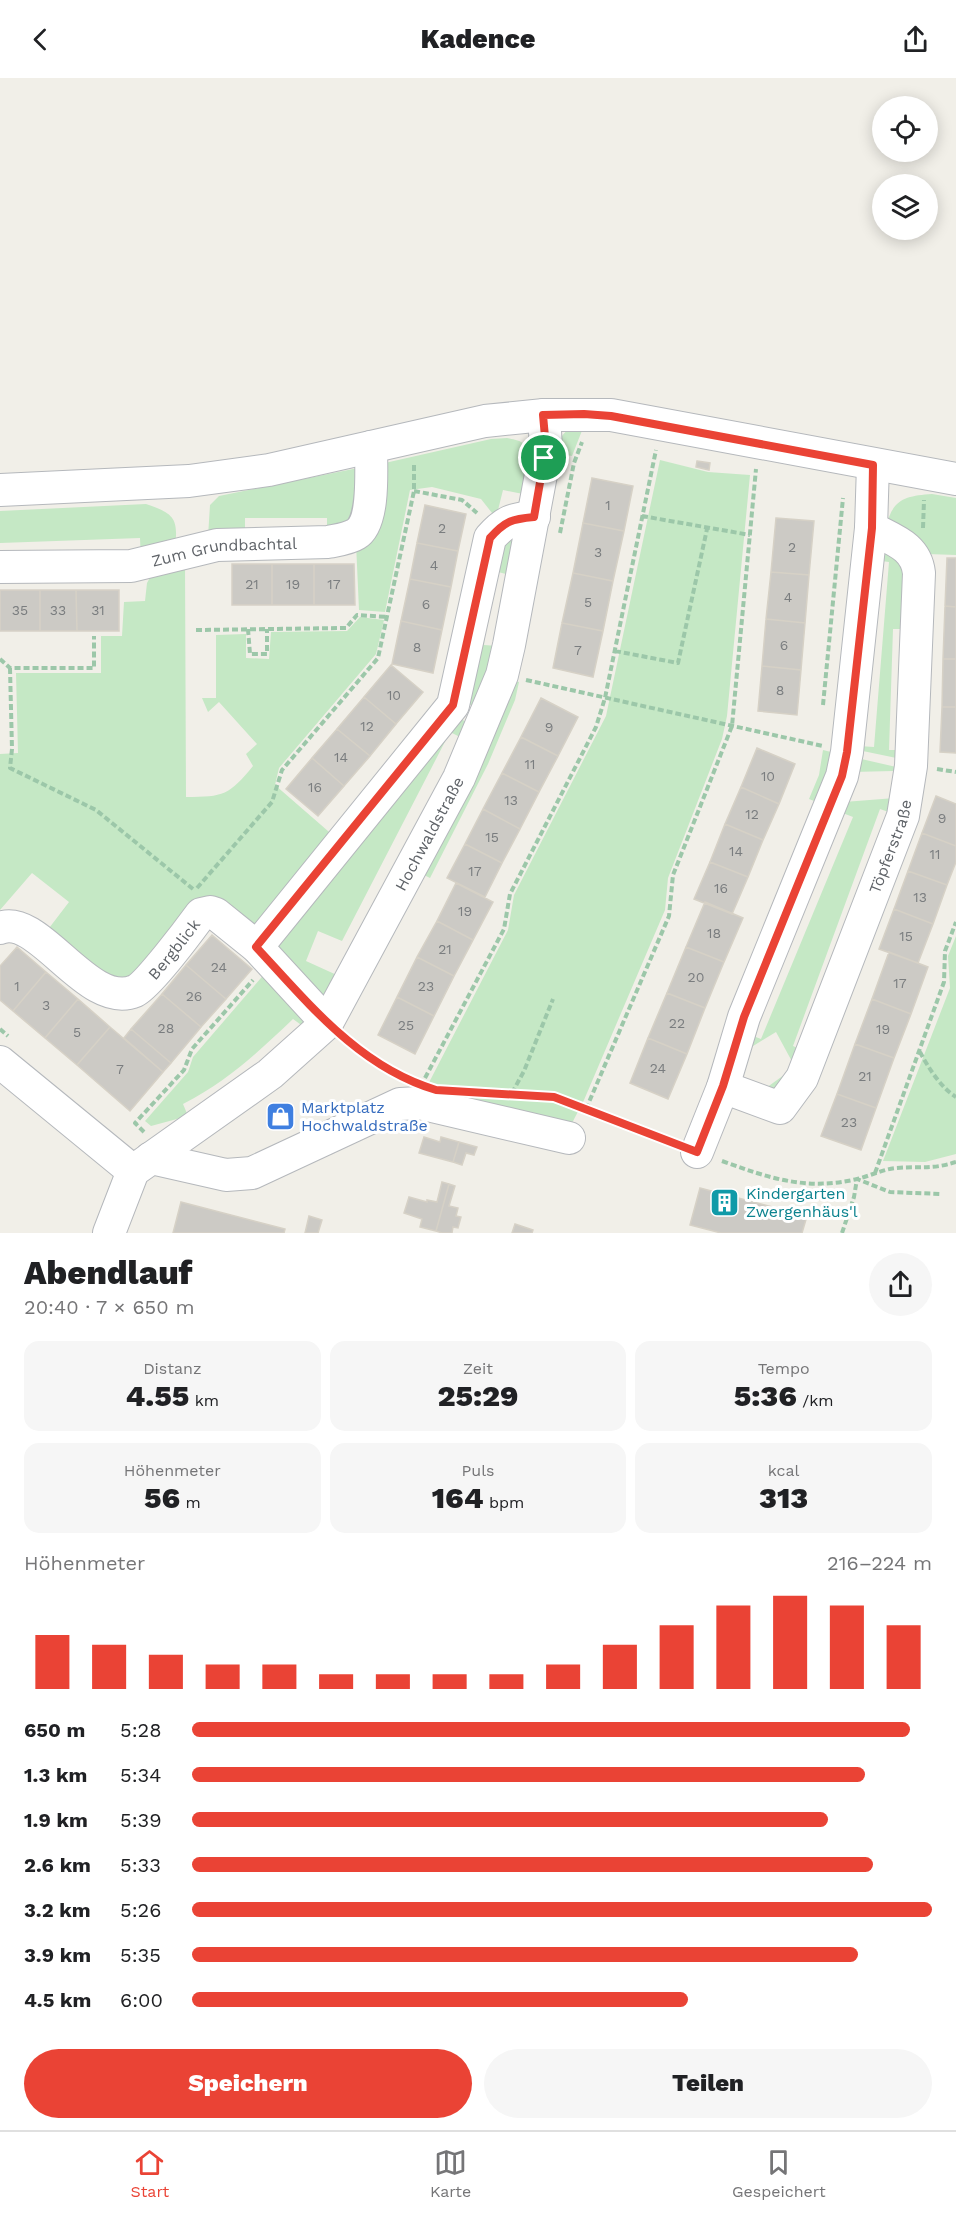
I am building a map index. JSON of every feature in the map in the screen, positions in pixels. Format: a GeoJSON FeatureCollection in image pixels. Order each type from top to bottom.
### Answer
{"type":"FeatureCollection","features":[{"type":"Feature","properties":{"kind":"street"},"geometry":{"type":"LineString","coordinates":[[0,490],[189,481],[269,470],[485,421],[543,415],[611,416],[956,479]]}},
{"type":"Feature","properties":{"kind":"street","name":"Hochwaldstraße"},"geometry":{"type":"LineString","coordinates":[[144,1155],[270,1074],[327,1023],[459,778],[502,675],[546,448],[543,415]]}},
{"type":"Feature","properties":{"kind":"street","name":"Zum Grundbachtal"},"geometry":{"type":"LineString","coordinates":[[0,567],[131,566],[217,545],[328,542],[345,539],[356,534],[365,525],[368,512],[371,447]]}},
{"type":"Feature","properties":{"kind":"street"},"geometry":{"type":"LineString","coordinates":[[697,1152],[723,1086],[744,1017],[842,776],[847,752],[872,528],[873,465]]}},
{"type":"Feature","properties":{"kind":"street"},"geometry":{"type":"LineString","coordinates":[[263,954],[453,705],[490,538],[501,525],[515,519],[534,517]]}},
{"type":"Feature","properties":{"kind":"street","name":"Töpferstraße"},"geometry":{"type":"LineString","coordinates":[[723,1086],[780,1108],[802,1078],[903,816],[911,766],[919,573],[914,554],[903,545],[872,528]]}},
{"type":"Feature","properties":{"kind":"street"},"geometry":{"type":"LineString","coordinates":[[453,705],[484,721]]}},
{"type":"Feature","properties":{"kind":"street","name":"Bergblick"},"geometry":{"type":"LineString","coordinates":[[0,928],[8,924],[33,935],[87,980],[105,990],[121,994],[136,991],[148,980],[201,914],[210,912],[216,914],[263,954],[327,1023]]}},
{"type":"Feature","properties":{"kind":"street"},"geometry":{"type":"LineString","coordinates":[[0,1062],[144,1155],[226,1175],[252,1173],[290,1158],[400,1104],[419,1103],[569,1138]]}},
{"type":"Feature","properties":{"kind":"street"},"geometry":{"type":"LineString","coordinates":[[109,1233],[144,1155]]}},
{"type":"Feature","properties":{"kind":"path"},"geometry":{"type":"LineString","coordinates":[[559,538],[574,463],[585,436]]}},
{"type":"Feature","properties":{"kind":"path"},"geometry":{"type":"LineString","coordinates":[[421,1085],[504,929],[510,894],[596,727],[605,698],[656,449]]}},
{"type":"Feature","properties":{"kind":"path"},"geometry":{"type":"LineString","coordinates":[[0,659],[10,669],[12,748],[10,768],[96,810],[195,890],[272,802],[282,770],[378,658],[414,491],[414,460]]}},
{"type":"Feature","properties":{"kind":"path"},"geometry":{"type":"LineString","coordinates":[[586,1109],[669,916],[673,875],[732,726],[756,469]]}},
{"type":"Feature","properties":{"kind":"path"},"geometry":{"type":"LineString","coordinates":[[822,711],[844,488]]}},
{"type":"Feature","properties":{"kind":"path"},"geometry":{"type":"LineString","coordinates":[[414,491],[462,500],[498,529]]}},
{"type":"Feature","properties":{"kind":"path"},"geometry":{"type":"LineString","coordinates":[[923,533],[924,499]]}},
{"type":"Feature","properties":{"kind":"path"},"geometry":{"type":"LineString","coordinates":[[642,516],[750,535]]}},
{"type":"Feature","properties":{"kind":"path"},"geometry":{"type":"LineString","coordinates":[[615,651],[678,663],[707,529]]}},
{"type":"Feature","properties":{"kind":"path"},"geometry":{"type":"LineString","coordinates":[[196,630],[346,628],[357,615],[387,617]]}},
{"type":"Feature","properties":{"kind":"path"},"geometry":{"type":"LineString","coordinates":[[248,629],[250,654],[267,654],[267,629]]}},
{"type":"Feature","properties":{"kind":"path"},"geometry":{"type":"LineString","coordinates":[[10,669],[94,669],[94,636]]}},
{"type":"Feature","properties":{"kind":"path"},"geometry":{"type":"LineString","coordinates":[[525,680],[819,745],[820,734]]}},
{"type":"Feature","properties":{"kind":"path"},"geometry":{"type":"LineString","coordinates":[[875,1173],[944,982],[945,951],[956,922]]}},
{"type":"Feature","properties":{"kind":"path"},"geometry":{"type":"LineString","coordinates":[[144,1155],[135,1123],[184,1070],[192,1049],[263,954]]}},
{"type":"Feature","properties":{"kind":"path"},"geometry":{"type":"LineString","coordinates":[[512,1093],[524,1071],[553,999]]}},
{"type":"Feature","properties":{"kind":"path"},"geometry":{"type":"LineString","coordinates":[[327,1023],[386,1069],[403,1077]]}},
{"type":"Feature","properties":{"kind":"path"},"geometry":{"type":"LineString","coordinates":[[919,1051],[927,1064],[956,1097]]}},
{"type":"Feature","properties":{"kind":"path"},"geometry":{"type":"LineString","coordinates":[[497,1092],[554,1097],[767,1178],[802,1185],[821,1185],[857,1179],[896,1168],[934,1168],[956,1162]]}},
{"type":"Feature","properties":{"kind":"path"},"geometry":{"type":"LineString","coordinates":[[857,1179],[890,1192],[940,1194]]}},
{"type":"Feature","properties":{"kind":"path"},"geometry":{"type":"LineString","coordinates":[[842,1233],[854,1197],[857,1179]]}},
{"type":"Feature","properties":{"kind":"green space"},"geometry":{"type":"Polygon","coordinates":[[[585,423],[572,456],[555,453],[559,442],[569,429],[585,423]]]}},
{"type":"Feature","properties":{"kind":"green space"},"geometry":{"type":"Polygon","coordinates":[[[507,438],[521,442],[528,452],[523,494],[503,490],[496,518],[481,499],[432,487],[410,490],[385,612],[359,610],[356,543],[376,465],[491,439],[507,438]]]}},
{"type":"Feature","properties":{"kind":"green space"},"geometry":{"type":"Polygon","coordinates":[[[660,460],[708,472],[750,475],[727,716],[722,739],[668,878],[665,910],[584,1100],[571,1125],[422,1096],[508,930],[514,895],[606,716],[660,460]]]}},
{"type":"Feature","properties":{"kind":"green space"},"geometry":{"type":"Polygon","coordinates":[[[363,467],[360,512],[327,537],[327,518],[245,518],[245,536],[208,537],[210,505],[219,496],[363,467]]]}},
{"type":"Feature","properties":{"kind":"green space"},"geometry":{"type":"Polygon","coordinates":[[[932,494],[956,498],[956,555],[927,554],[886,528],[892,511],[901,501],[914,496],[932,494]]]}},
{"type":"Feature","properties":{"kind":"green space"},"geometry":{"type":"Polygon","coordinates":[[[146,504],[162,510],[172,518],[176,536],[175,546],[141,562],[140,538],[0,543],[0,511],[146,504]]]}},
{"type":"Feature","properties":{"kind":"green space"},"geometry":{"type":"Polygon","coordinates":[[[521,530],[510,575],[494,571],[488,601],[484,645],[498,646],[476,707],[463,702],[492,553],[521,530]]]}},
{"type":"Feature","properties":{"kind":"green space"},"geometry":{"type":"Polygon","coordinates":[[[876,544],[901,549],[909,629],[893,629],[889,750],[906,750],[906,760],[858,750],[859,746],[874,747],[889,562],[874,560],[876,544]]]}},
{"type":"Feature","properties":{"kind":"green space"},"geometry":{"type":"Polygon","coordinates":[[[185,564],[186,797],[218,795],[225,792],[238,783],[253,766],[246,754],[257,744],[219,702],[208,712],[202,698],[216,698],[216,635],[246,634],[246,658],[269,659],[271,632],[347,631],[360,617],[384,620],[376,654],[279,768],[275,785],[336,838],[253,935],[207,897],[143,974],[103,981],[43,936],[69,902],[32,873],[0,910],[0,754],[18,753],[16,673],[101,673],[101,636],[122,636],[124,602],[145,601],[147,583],[153,572],[185,564]]]}},
{"type":"Feature","properties":{"kind":"green space"},"geometry":{"type":"Polygon","coordinates":[[[510,680],[519,682],[515,700],[488,764],[430,878],[418,872],[510,680]]]}},
{"type":"Feature","properties":{"kind":"green space"},"geometry":{"type":"Polygon","coordinates":[[[453,713],[470,725],[464,739],[450,732],[342,941],[318,931],[306,961],[339,976],[327,997],[318,997],[279,955],[277,941],[453,713]]]}},
{"type":"Feature","properties":{"kind":"green space"},"geometry":{"type":"Polygon","coordinates":[[[823,750],[835,753],[822,804],[809,799],[819,775],[823,750]]]}},
{"type":"Feature","properties":{"kind":"green space"},"geometry":{"type":"Polygon","coordinates":[[[857,758],[905,769],[894,814],[880,809],[793,1046],[807,1052],[772,1101],[766,1088],[795,1067],[776,1032],[745,1051],[748,1034],[761,1039],[853,817],[840,812],[844,802],[895,798],[893,771],[852,772],[857,758]]]}},
{"type":"Feature","properties":{"kind":"green space"},"geometry":{"type":"Polygon","coordinates":[[[956,936],[956,1154],[925,1162],[883,1161],[950,988],[948,956],[956,936]]]}},
{"type":"Feature","properties":{"kind":"green space"},"geometry":{"type":"Polygon","coordinates":[[[267,971],[308,1014],[304,1027],[293,1019],[228,1076],[183,1104],[188,1116],[151,1126],[145,1121],[188,1072],[193,1057],[267,971]]]}},
{"type":"Feature","properties":{"kind":"building"},"geometry":{"type":"Polygon","coordinates":[[[697,461],[710,463],[709,470],[696,467],[697,461]]]}},
{"type":"Feature","properties":{"kind":"building"},"geometry":{"type":"Polygon","coordinates":[[[592,478],[633,486],[624,531],[583,523],[592,478]]]}},
{"type":"Feature","properties":{"kind":"building"},"geometry":{"type":"Polygon","coordinates":[[[425,505],[466,514],[458,551],[417,543],[425,505]]]}},
{"type":"Feature","properties":{"kind":"building"},"geometry":{"type":"Polygon","coordinates":[[[776,518],[814,521],[809,575],[771,572],[776,518]]]}},
{"type":"Feature","properties":{"kind":"building"},"geometry":{"type":"Polygon","coordinates":[[[583,523],[624,531],[613,581],[573,573],[583,523]]]}},
{"type":"Feature","properties":{"kind":"building"},"geometry":{"type":"Polygon","coordinates":[[[417,543],[458,551],[451,587],[410,579],[417,543]]]}},
{"type":"Feature","properties":{"kind":"building"},"geometry":{"type":"Polygon","coordinates":[[[947,558],[956,558],[956,607],[945,606],[947,558]]]}},
{"type":"Feature","properties":{"kind":"building"},"geometry":{"type":"Polygon","coordinates":[[[232,564],[272,564],[272,605],[232,605],[232,564]]]}},
{"type":"Feature","properties":{"kind":"building"},"geometry":{"type":"Polygon","coordinates":[[[272,564],[314,564],[314,605],[272,605],[272,564]]]}},
{"type":"Feature","properties":{"kind":"building"},"geometry":{"type":"Polygon","coordinates":[[[314,564],[354,564],[355,605],[314,605],[314,564]]]}},
{"type":"Feature","properties":{"kind":"building"},"geometry":{"type":"Polygon","coordinates":[[[771,572],[809,575],[805,623],[766,619],[771,572]]]}},
{"type":"Feature","properties":{"kind":"building"},"geometry":{"type":"Polygon","coordinates":[[[573,573],[613,581],[603,631],[562,623],[573,573]]]}},
{"type":"Feature","properties":{"kind":"building"},"geometry":{"type":"Polygon","coordinates":[[[410,579],[451,587],[442,630],[401,621],[410,579]]]}},
{"type":"Feature","properties":{"kind":"building"},"geometry":{"type":"Polygon","coordinates":[[[0,590],[40,590],[40,631],[0,631],[0,590]]]}},
{"type":"Feature","properties":{"kind":"building"},"geometry":{"type":"Polygon","coordinates":[[[40,590],[76,590],[77,631],[40,631],[40,590]]]}},
{"type":"Feature","properties":{"kind":"building"},"geometry":{"type":"Polygon","coordinates":[[[76,590],[119,590],[119,631],[77,631],[76,590]]]}},
{"type":"Feature","properties":{"kind":"building"},"geometry":{"type":"Polygon","coordinates":[[[945,606],[956,607],[956,659],[943,659],[945,606]]]}},
{"type":"Feature","properties":{"kind":"building"},"geometry":{"type":"Polygon","coordinates":[[[766,619],[805,623],[801,670],[762,666],[766,619]]]}},
{"type":"Feature","properties":{"kind":"building"},"geometry":{"type":"Polygon","coordinates":[[[401,621],[442,630],[433,673],[392,664],[401,621]]]}},
{"type":"Feature","properties":{"kind":"building"},"geometry":{"type":"Polygon","coordinates":[[[562,623],[603,631],[593,677],[553,668],[562,623]]]}},
{"type":"Feature","properties":{"kind":"building"},"geometry":{"type":"Polygon","coordinates":[[[943,659],[956,659],[956,707],[942,707],[943,659]]]}},
{"type":"Feature","properties":{"kind":"building"},"geometry":{"type":"Polygon","coordinates":[[[391,665],[423,692],[396,724],[364,697],[391,665]]]}},
{"type":"Feature","properties":{"kind":"building"},"geometry":{"type":"Polygon","coordinates":[[[762,666],[801,670],[797,715],[758,711],[762,666]]]}},
{"type":"Feature","properties":{"kind":"building"},"geometry":{"type":"Polygon","coordinates":[[[364,697],[396,724],[370,756],[337,729],[364,697]]]}},
{"type":"Feature","properties":{"kind":"building"},"geometry":{"type":"Polygon","coordinates":[[[541,698],[578,717],[558,756],[521,737],[541,698]]]}},
{"type":"Feature","properties":{"kind":"building"},"geometry":{"type":"Polygon","coordinates":[[[942,707],[956,707],[956,753],[940,752],[942,707]]]}},
{"type":"Feature","properties":{"kind":"building"},"geometry":{"type":"Polygon","coordinates":[[[337,729],[370,756],[344,786],[312,758],[337,729]]]}},
{"type":"Feature","properties":{"kind":"building"},"geometry":{"type":"Polygon","coordinates":[[[521,737],[558,756],[539,792],[502,773],[521,737]]]}},
{"type":"Feature","properties":{"kind":"building"},"geometry":{"type":"Polygon","coordinates":[[[757,748],[795,764],[779,804],[741,787],[757,748]]]}},
{"type":"Feature","properties":{"kind":"building"},"geometry":{"type":"Polygon","coordinates":[[[312,758],[344,786],[318,816],[286,789],[312,758]]]}},
{"type":"Feature","properties":{"kind":"building"},"geometry":{"type":"Polygon","coordinates":[[[502,773],[539,792],[520,829],[483,809],[502,773]]]}},
{"type":"Feature","properties":{"kind":"building"},"geometry":{"type":"Polygon","coordinates":[[[741,787],[779,804],[763,840],[725,824],[741,787]]]}},
{"type":"Feature","properties":{"kind":"building"},"geometry":{"type":"Polygon","coordinates":[[[936,796],[956,804],[956,846],[922,833],[936,796]]]}},
{"type":"Feature","properties":{"kind":"building"},"geometry":{"type":"Polygon","coordinates":[[[483,809],[520,829],[502,863],[465,844],[483,809]]]}},
{"type":"Feature","properties":{"kind":"building"},"geometry":{"type":"Polygon","coordinates":[[[725,824],[763,840],[748,877],[710,862],[725,824]]]}},
{"type":"Feature","properties":{"kind":"building"},"geometry":{"type":"Polygon","coordinates":[[[922,833],[956,846],[956,862],[947,885],[908,871],[922,833]]]}},
{"type":"Feature","properties":{"kind":"building"},"geometry":{"type":"Polygon","coordinates":[[[465,844],[502,863],[485,897],[447,878],[465,844]]]}},
{"type":"Feature","properties":{"kind":"building"},"geometry":{"type":"Polygon","coordinates":[[[710,862],[748,877],[732,914],[694,899],[710,862]]]}},
{"type":"Feature","properties":{"kind":"building"},"geometry":{"type":"Polygon","coordinates":[[[908,871],[947,885],[933,924],[894,909],[908,871]]]}},
{"type":"Feature","properties":{"kind":"building"},"geometry":{"type":"Polygon","coordinates":[[[456,883],[493,902],[473,940],[437,921],[456,883]]]}},
{"type":"Feature","properties":{"kind":"building"},"geometry":{"type":"Polygon","coordinates":[[[705,902],[743,918],[724,962],[686,947],[705,902]]]}},
{"type":"Feature","properties":{"kind":"building"},"geometry":{"type":"Polygon","coordinates":[[[894,909],[933,924],[918,963],[879,949],[894,909]]]}},
{"type":"Feature","properties":{"kind":"building"},"geometry":{"type":"Polygon","coordinates":[[[437,921],[473,940],[454,976],[417,957],[437,921]]]}},
{"type":"Feature","properties":{"kind":"building"},"geometry":{"type":"Polygon","coordinates":[[[212,935],[252,969],[226,999],[186,965],[212,935]]]}},
{"type":"Feature","properties":{"kind":"building"},"geometry":{"type":"Polygon","coordinates":[[[17,947],[46,972],[13,1011],[0,1000],[0,966],[17,947]]]}},
{"type":"Feature","properties":{"kind":"building"},"geometry":{"type":"Polygon","coordinates":[[[686,947],[724,962],[705,1008],[667,993],[686,947]]]}},
{"type":"Feature","properties":{"kind":"building"},"geometry":{"type":"Polygon","coordinates":[[[889,952],[928,967],[911,1014],[872,999],[889,952]]]}},
{"type":"Feature","properties":{"kind":"building"},"geometry":{"type":"Polygon","coordinates":[[[417,957],[454,976],[434,1016],[397,997],[417,957]]]}},
{"type":"Feature","properties":{"kind":"building"},"geometry":{"type":"Polygon","coordinates":[[[186,965],[226,999],[201,1027],[162,994],[186,965]]]}},
{"type":"Feature","properties":{"kind":"building"},"geometry":{"type":"Polygon","coordinates":[[[46,972],[78,999],[45,1038],[13,1011],[46,972]]]}},
{"type":"Feature","properties":{"kind":"building"},"geometry":{"type":"Polygon","coordinates":[[[667,993],[705,1008],[687,1054],[648,1038],[667,993]]]}},
{"type":"Feature","properties":{"kind":"building"},"geometry":{"type":"Polygon","coordinates":[[[162,994],[201,1027],[171,1063],[131,1029],[162,994]]]}},
{"type":"Feature","properties":{"kind":"building"},"geometry":{"type":"Polygon","coordinates":[[[397,997],[434,1016],[415,1054],[378,1035],[397,997]]]}},
{"type":"Feature","properties":{"kind":"building"},"geometry":{"type":"Polygon","coordinates":[[[78,999],[110,1027],[77,1065],[45,1038],[78,999]]]}},
{"type":"Feature","properties":{"kind":"building"},"geometry":{"type":"Polygon","coordinates":[[[872,999],[911,1014],[894,1058],[855,1044],[872,999]]]}},
{"type":"Feature","properties":{"kind":"building"},"geometry":{"type":"Polygon","coordinates":[[[110,1027],[163,1072],[130,1111],[77,1065],[110,1027]]]}},
{"type":"Feature","properties":{"kind":"building"},"geometry":{"type":"Polygon","coordinates":[[[131,1029],[171,1063],[163,1072],[124,1038],[131,1029]]]}},
{"type":"Feature","properties":{"kind":"building"},"geometry":{"type":"Polygon","coordinates":[[[648,1038],[687,1054],[668,1099],[630,1083],[648,1038]]]}},
{"type":"Feature","properties":{"kind":"building"},"geometry":{"type":"Polygon","coordinates":[[[855,1044],[894,1058],[876,1108],[837,1094],[855,1044]]]}},
{"type":"Feature","properties":{"kind":"building"},"geometry":{"type":"Polygon","coordinates":[[[837,1094],[876,1108],[861,1150],[821,1136],[837,1094]]]}},
{"type":"Feature","properties":{"kind":"building"},"geometry":{"type":"Polygon","coordinates":[[[424,1137],[440,1142],[441,1137],[459,1142],[453,1162],[419,1153],[424,1137]]]}},
{"type":"Feature","properties":{"kind":"building"},"geometry":{"type":"Polygon","coordinates":[[[459,1142],[477,1147],[474,1155],[466,1153],[462,1165],[453,1162],[459,1142]]]}},
{"type":"Feature","properties":{"kind":"building"},"geometry":{"type":"Polygon","coordinates":[[[442,1182],[449,1184],[436,1231],[420,1227],[422,1219],[404,1213],[409,1197],[437,1202],[442,1182]]]}},
{"type":"Feature","properties":{"kind":"building"},"geometry":{"type":"Polygon","coordinates":[[[449,1184],[455,1186],[449,1206],[458,1208],[456,1216],[461,1217],[458,1228],[453,1227],[452,1233],[442,1233],[436,1231],[449,1184]]]}},
{"type":"Feature","properties":{"kind":"building","name":"Kindergarten Zwergenhäus'l"},"geometry":{"type":"Polygon","coordinates":[[[700,1188],[807,1216],[802,1233],[721,1233],[690,1225],[700,1188]]]}},
{"type":"Feature","properties":{"kind":"building"},"geometry":{"type":"Polygon","coordinates":[[[181,1202],[285,1229],[284,1233],[173,1233],[181,1202]]]}},
{"type":"Feature","properties":{"kind":"building"},"geometry":{"type":"Polygon","coordinates":[[[309,1216],[322,1220],[318,1233],[305,1233],[309,1216]]]}},
{"type":"Feature","properties":{"kind":"building"},"geometry":{"type":"Polygon","coordinates":[[[515,1224],[533,1230],[532,1233],[512,1233],[515,1224]]]}},
{"type":"Feature","properties":{"kind":"place","name":"Marktplatz Hochwaldstraße"},"geometry":{"type":"Point","coordinates":[280,1116]}},
{"type":"Feature","properties":{"kind":"place","name":"Kindergarten Zwergenhäus'l"},"geometry":{"type":"Point","coordinates":[725,1202]}},
{"type":"Feature","properties":{"kind":"route"},"geometry":{"type":"LineString","coordinates":[[584,414],[611,416],[873,465],[872,528],[847,752],[842,776],[744,1017],[723,1086],[697,1152],[554,1097],[436,1090],[386,1069],[342,1037],[327,1023],[256,947],[453,705],[490,538],[501,525],[515,519],[534,517],[544,458],[546,448],[543,415],[584,414]]}}]}
